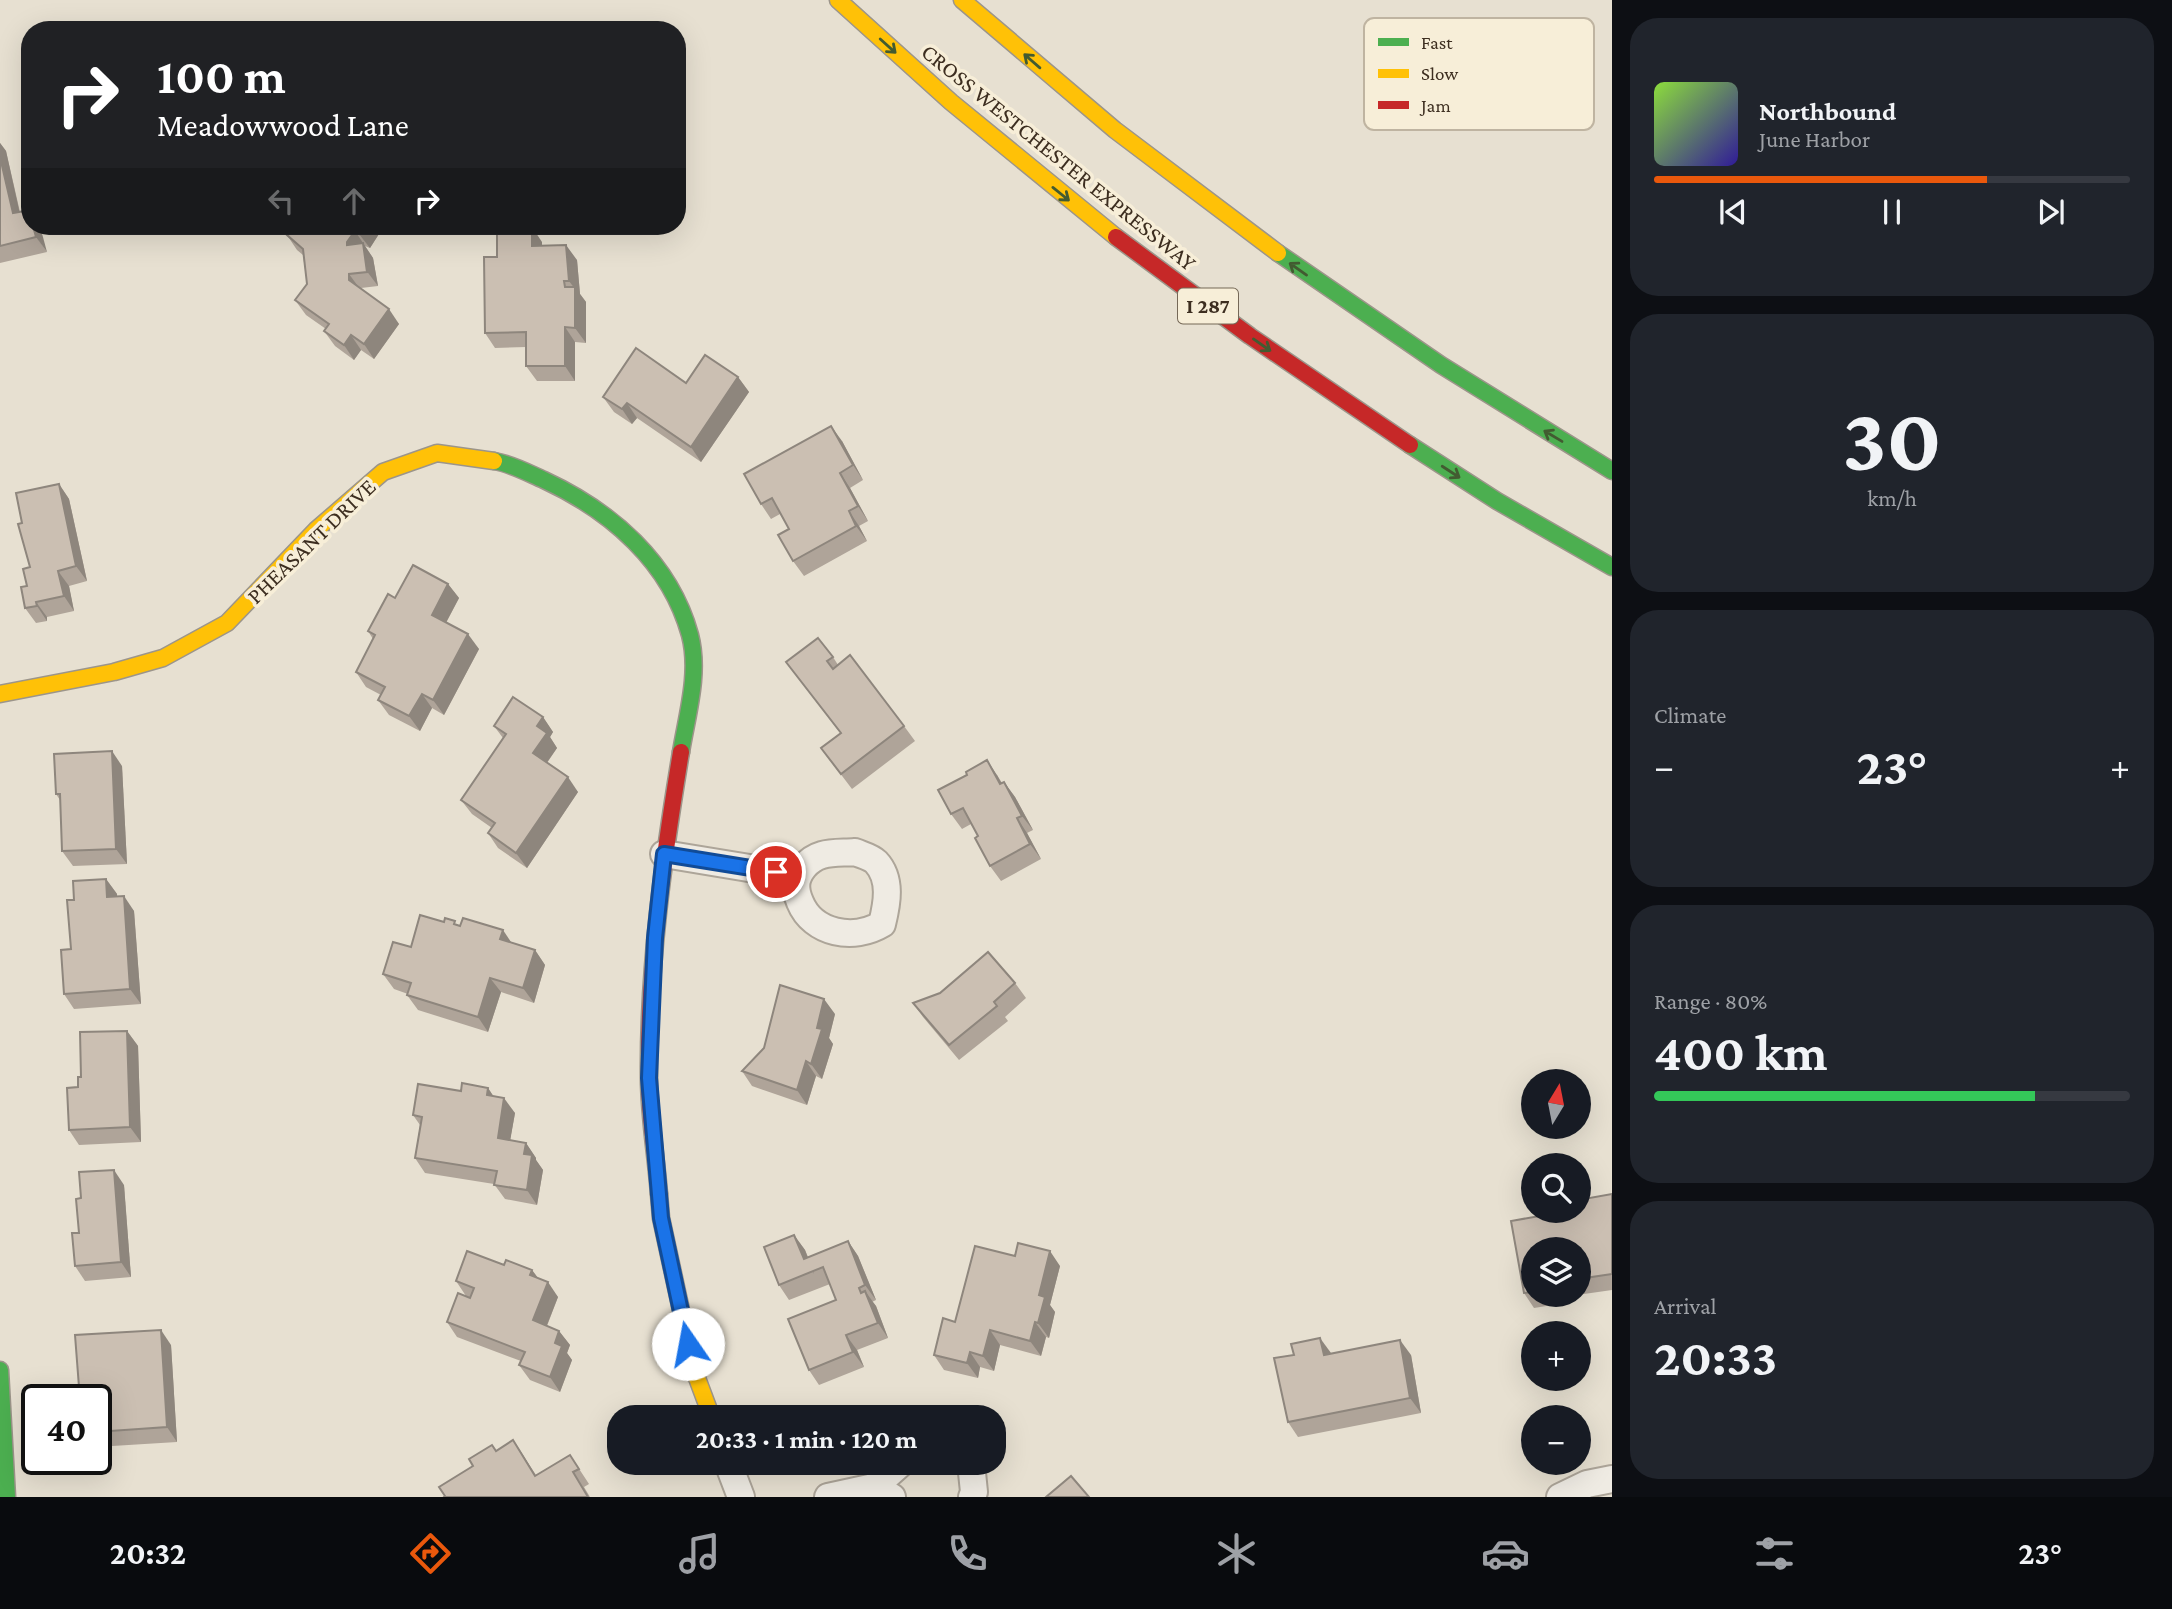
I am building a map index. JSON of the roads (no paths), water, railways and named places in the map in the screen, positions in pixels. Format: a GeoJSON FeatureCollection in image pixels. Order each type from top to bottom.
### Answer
{"type":"FeatureCollection","features":[{"type":"Feature","properties":{"kind":"main road","name":"CROSS WESTCHESTER EXPRESSWAY"},"geometry":{"type":"LineString","coordinates":[[838,0],[921,77],[1047,182],[1216,312],[1381,427],[1612,568]]}},
{"type":"Feature","properties":{"kind":"main road"},"geometry":{"type":"LineString","coordinates":[[962,0],[1103,120],[1238,225],[1476,389],[1612,471]]}},
{"type":"Feature","properties":{"kind":"main road"},"geometry":{"type":"LineString","coordinates":[[1034,40],[1103,120]]}},
{"type":"Feature","properties":{"kind":"main road","name":"PHEASANT DRIVE"},"geometry":{"type":"LineString","coordinates":[[0,694],[114,672],[163,658],[227,623],[316,530],[383,472],[437,453],[507,463],[570,492],[622,528],[659,569],[679,605],[691,637],[694,673],[664,854],[655,938],[650,1090],[661,1218],[694,1370],[707,1405]]}},
{"type":"Feature","properties":{"kind":"main road"},"geometry":{"type":"LineString","coordinates":[[0,1370],[7,1497]]}},
{"type":"Feature","properties":{"kind":"street"},"geometry":{"type":"LineString","coordinates":[[664,854],[797,876]]}},
{"type":"Feature","properties":{"kind":"street"},"geometry":{"type":"LineString","coordinates":[[733,1475],[741,1497]]}},
{"type":"Feature","properties":{"kind":"street"},"geometry":{"type":"LineString","coordinates":[[828,1497],[883,1492],[894,1475]]}},
{"type":"Feature","properties":{"kind":"street"},"geometry":{"type":"LineString","coordinates":[[972,1475],[972,1497]]}},
{"type":"Feature","properties":{"kind":"street"},"geometry":{"type":"LineString","coordinates":[[1560,1497],[1587,1484],[1612,1479]]}}]}
